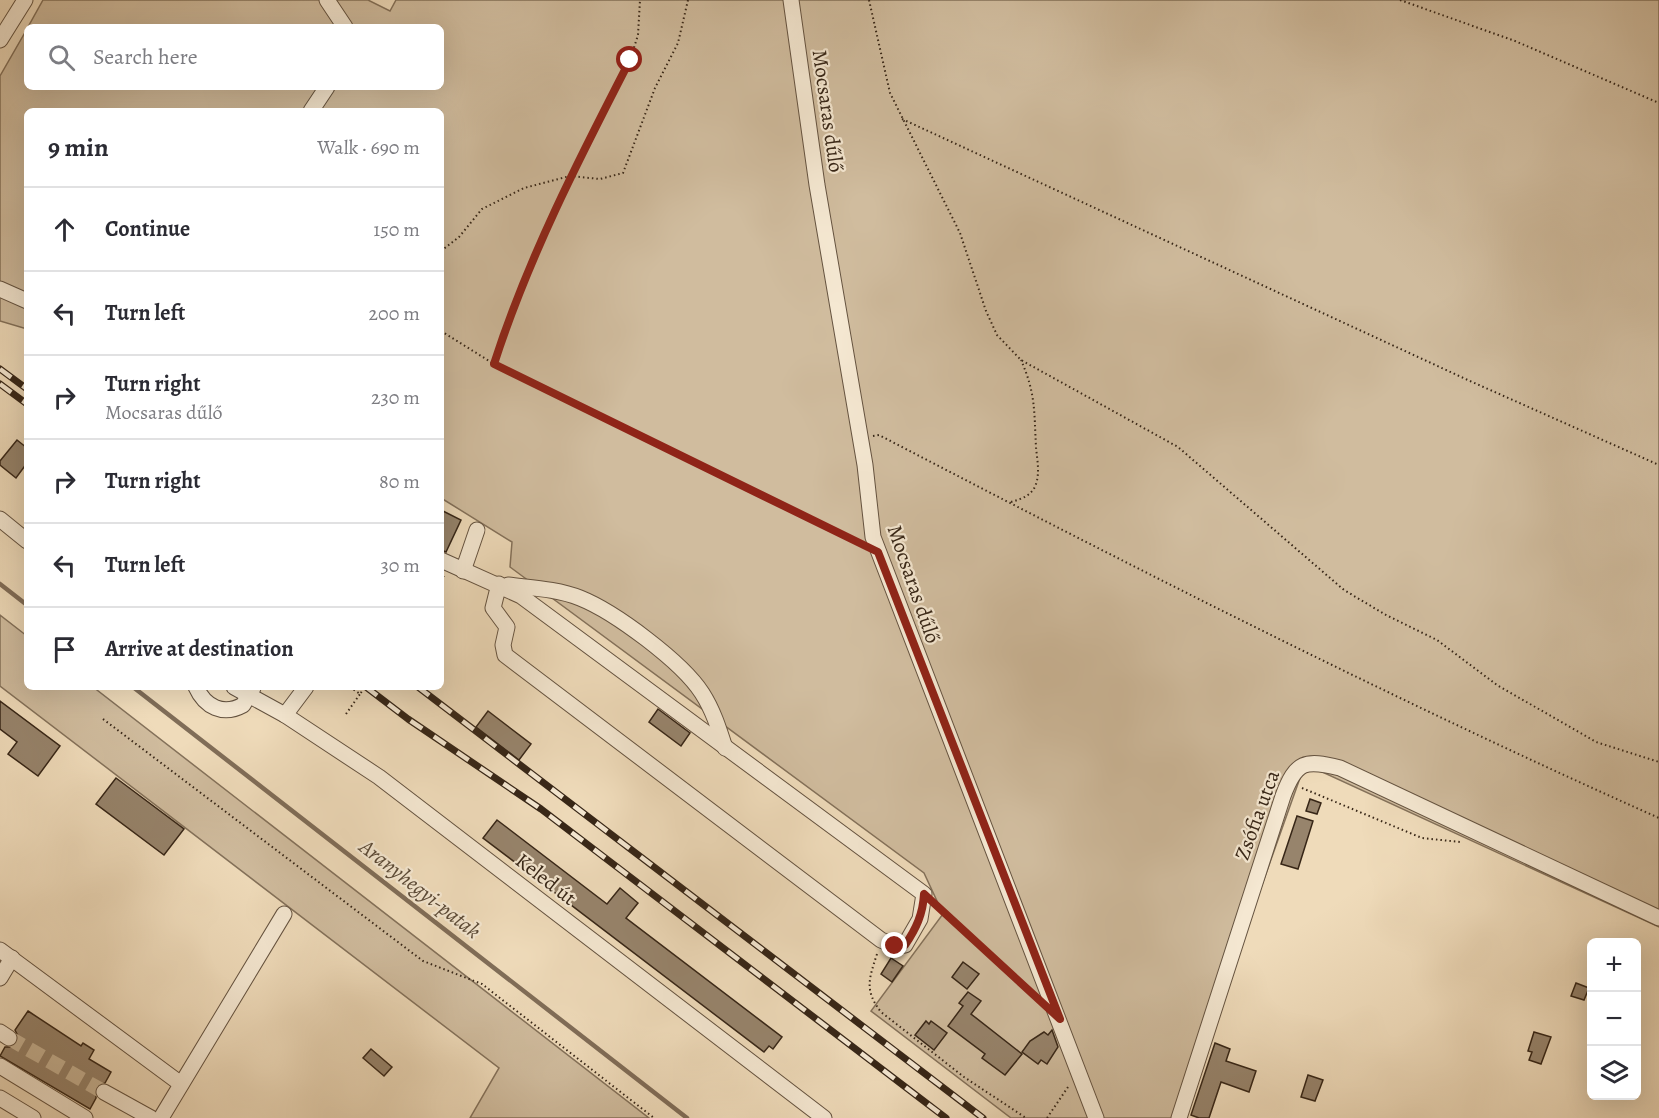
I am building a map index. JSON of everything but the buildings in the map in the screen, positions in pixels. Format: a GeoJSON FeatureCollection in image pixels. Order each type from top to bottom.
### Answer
{"type":"FeatureCollection","features":[{"type":"Feature","properties":{"kind":"street"},"geometry":{"type":"LineString","coordinates":[[0,40],[25,0]]}},
{"type":"Feature","properties":{"kind":"street"},"geometry":{"type":"LineString","coordinates":[[327,0],[343,24]]}},
{"type":"Feature","properties":{"kind":"street","name":"Mocsaras dűlő"},"geometry":{"type":"LineString","coordinates":[[791,0],[817,184],[865,465],[873,537],[1096,1118]]}},
{"type":"Feature","properties":{"kind":"street"},"geometry":{"type":"LineString","coordinates":[[312,108],[325,90]]}},
{"type":"Feature","properties":{"kind":"street"},"geometry":{"type":"LineString","coordinates":[[0,290],[24,300]]}},
{"type":"Feature","properties":{"kind":"street"},"geometry":{"type":"LineString","coordinates":[[0,519],[24,539]]}},
{"type":"Feature","properties":{"kind":"street"},"geometry":{"type":"LineString","coordinates":[[462,571],[477,530]]}},
{"type":"Feature","properties":{"kind":"street"},"geometry":{"type":"LineString","coordinates":[[444,562],[462,571],[499,584],[521,596],[924,894],[920,919],[905,945],[895,946],[881,940],[505,655],[503,645],[507,627],[493,608],[499,584]]}},
{"type":"Feature","properties":{"kind":"street"},"geometry":{"type":"LineString","coordinates":[[499,584],[542,588],[580,598],[633,631],[689,676],[710,706],[725,748]]}},
{"type":"Feature","properties":{"kind":"street"},"geometry":{"type":"LineString","coordinates":[[198,690],[206,703],[222,710],[238,707],[252,691]]}},
{"type":"Feature","properties":{"kind":"street"},"geometry":{"type":"LineString","coordinates":[[285,715],[304,690]]}},
{"type":"Feature","properties":{"kind":"street","name":"Keled út"},"geometry":{"type":"LineString","coordinates":[[252,691],[379,777],[824,1118]]}},
{"type":"Feature","properties":{"kind":"street","name":"Zsófia utca"},"geometry":{"type":"LineString","coordinates":[[1179,1118],[1288,782],[1294,770],[1304,764],[1318,762],[1340,768],[1659,918]]}},
{"type":"Feature","properties":{"kind":"street"},"geometry":{"type":"LineString","coordinates":[[161,1118],[284,914]]}},
{"type":"Feature","properties":{"kind":"street"},"geometry":{"type":"LineString","coordinates":[[0,978],[6,954],[181,1084]]}},
{"type":"Feature","properties":{"kind":"street"},"geometry":{"type":"LineString","coordinates":[[0,1066],[85,1118]]}},
{"type":"Feature","properties":{"kind":"street"},"geometry":{"type":"LineString","coordinates":[[104,1092],[151,1118]]}},
{"type":"Feature","properties":{"kind":"street"},"geometry":{"type":"LineString","coordinates":[[0,1098],[33,1118]]}},
{"type":"Feature","properties":{"kind":"path"},"geometry":{"type":"LineString","coordinates":[[494,364],[513,303],[570,176],[630,60],[638,35],[640,0]]}},
{"type":"Feature","properties":{"kind":"path"},"geometry":{"type":"LineString","coordinates":[[444,248],[459,237],[482,209],[525,188],[570,176],[600,179],[623,172],[656,88],[678,43],[688,0]]}},
{"type":"Feature","properties":{"kind":"path"},"geometry":{"type":"LineString","coordinates":[[869,0],[890,93],[960,233],[986,310],[997,334],[1021,360],[1178,447],[1344,590],[1386,615],[1437,640],[1497,685],[1596,742],[1659,762]]}},
{"type":"Feature","properties":{"kind":"path"},"geometry":{"type":"LineString","coordinates":[[1400,0],[1515,41],[1659,103]]}},
{"type":"Feature","properties":{"kind":"path"},"geometry":{"type":"LineString","coordinates":[[902,119],[1470,381],[1659,465]]}},
{"type":"Feature","properties":{"kind":"path"},"geometry":{"type":"LineString","coordinates":[[444,333],[494,364],[878,552]]}},
{"type":"Feature","properties":{"kind":"path"},"geometry":{"type":"LineString","coordinates":[[1009,503],[1028,496],[1036,485],[1038,465],[1036,409],[1030,381],[1021,360]]}},
{"type":"Feature","properties":{"kind":"path"},"geometry":{"type":"LineString","coordinates":[[879,435],[1190,595],[1524,758],[1659,818]]}},
{"type":"Feature","properties":{"kind":"path"},"geometry":{"type":"LineString","coordinates":[[354,690],[360,694]]}},
{"type":"Feature","properties":{"kind":"path"},"geometry":{"type":"LineString","coordinates":[[346,714],[363,690]]}},
{"type":"Feature","properties":{"kind":"path"},"geometry":{"type":"LineString","coordinates":[[103,719],[423,961],[482,984],[654,1118]]}},
{"type":"Feature","properties":{"kind":"path"},"geometry":{"type":"LineString","coordinates":[[1288,782],[1422,838],[1465,842]]}},
{"type":"Feature","properties":{"kind":"path"},"geometry":{"type":"LineString","coordinates":[[924,894],[1034,996]]}},
{"type":"Feature","properties":{"kind":"path"},"geometry":{"type":"LineString","coordinates":[[881,940],[869,980],[870,998],[881,1012],[963,1077],[1026,1118]]}},
{"type":"Feature","properties":{"kind":"path"},"geometry":{"type":"LineString","coordinates":[[1047,1118],[1079,1069]]}},
{"type":"Feature","properties":{"kind":"shaded area"},"geometry":{"type":"Polygon","coordinates":[[[43,0],[368,0],[390,11],[396,0],[1659,0],[1659,927],[1305,764],[1179,1118],[1011,1118],[871,1011],[943,914],[924,873],[510,567],[512,542],[444,500],[444,108],[24,108],[24,328],[0,321],[0,76],[24,34],[24,90],[444,90],[444,24],[30,24],[43,0]]]}},
{"type":"Feature","properties":{"kind":"shaded area"},"geometry":{"type":"Polygon","coordinates":[[[0,615],[24,634],[24,690],[97,690],[649,1118],[470,1118],[499,1068],[0,686],[0,615]]]}},
{"type":"Feature","properties":{"kind":"waterway","name":"Aranyhegyi-patak"},"geometry":{"type":"LineString","coordinates":[[0,584],[24,603]]}},
{"type":"Feature","properties":{"kind":"waterway","name":"Aranyhegyi-patak"},"geometry":{"type":"LineString","coordinates":[[137,690],[687,1118]]}},
{"type":"Feature","properties":{"kind":"tunnel"},"geometry":{"type":"LineString","coordinates":[[9,1038],[104,1092]]}},
{"type":"Feature","properties":{"kind":"railway"},"geometry":{"type":"LineString","coordinates":[[0,369],[24,387]]}},
{"type":"Feature","properties":{"kind":"railway"},"geometry":{"type":"LineString","coordinates":[[0,384],[24,402]]}},
{"type":"Feature","properties":{"kind":"railway"},"geometry":{"type":"LineString","coordinates":[[370,690],[408,719],[541,809],[946,1118]]}},
{"type":"Feature","properties":{"kind":"railway"},"geometry":{"type":"LineString","coordinates":[[422,690],[983,1118]]}},
{"type":"Feature","properties":{"kind":"route"},"geometry":{"type":"LineString","coordinates":[[630,60],[570,176],[524,278],[513,303],[494,364],[878,552],[1060,1019],[924,894],[923,909],[914,932],[905,945],[895,946]]}}]}
